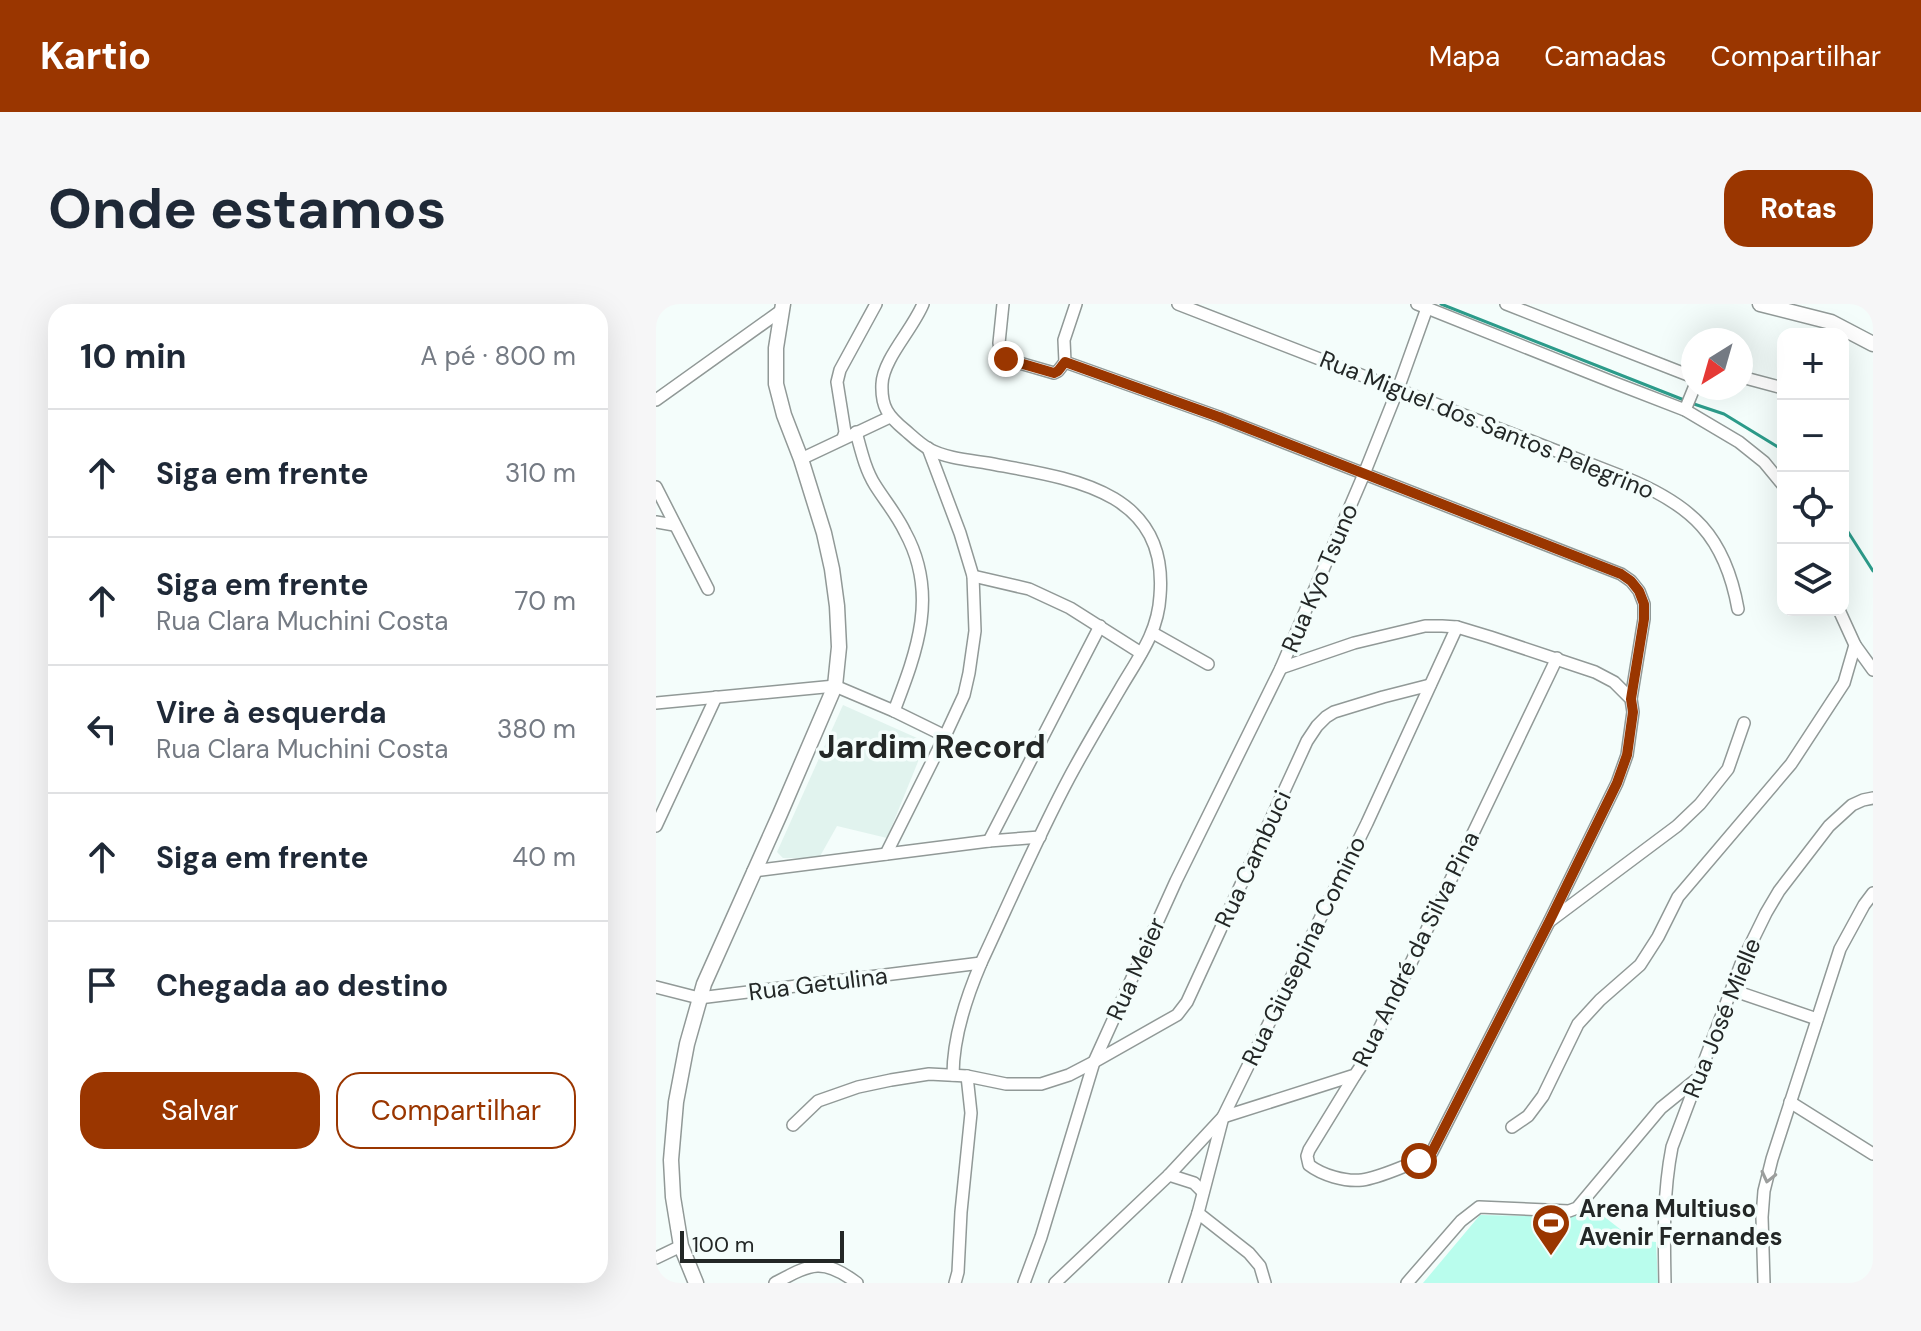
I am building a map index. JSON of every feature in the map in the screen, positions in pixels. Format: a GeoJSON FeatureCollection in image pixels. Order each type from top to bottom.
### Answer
{"type":"FeatureCollection","features":[{"type":"Feature","properties":{"kind":"main road"},"geometry":{"type":"LineString","coordinates":[[1760,304],[1829,328]]}},
{"type":"Feature","properties":{"kind":"main road"},"geometry":{"type":"LineString","coordinates":[[696,1283],[681,1246],[671,1160],[676,1102],[699,998],[835,686],[839,628],[832,569],[824,533],[776,384],[776,348],[782,307]]}},
{"type":"Feature","properties":{"kind":"main road"},"geometry":{"type":"LineString","coordinates":[[1849,335],[1873,344]]}},
{"type":"Feature","properties":{"kind":"street"},"geometry":{"type":"LineString","coordinates":[[843,438],[845,432],[837,382],[840,370],[876,304]]}},
{"type":"Feature","properties":{"kind":"street"},"geometry":{"type":"LineString","coordinates":[[923,304],[886,366],[882,397],[890,417],[928,448],[952,457],[1062,478],[1095,488],[1119,500],[1138,517],[1154,540],[1161,568],[1160,597],[1153,633],[1069,778],[970,987],[954,1048],[953,1075]]}},
{"type":"Feature","properties":{"kind":"street"},"geometry":{"type":"LineString","coordinates":[[1003,304],[999,343],[1001,356],[1054,373],[1065,362],[1064,340],[1076,304]]}},
{"type":"Feature","properties":{"kind":"street","name":"Rua Miguel dos Santos Pelegrino"},"geometry":{"type":"LineString","coordinates":[[1178,304],[1634,482],[1675,503],[1688,511],[1711,536],[1734,585],[1738,609]]}},
{"type":"Feature","properties":{"kind":"street"},"geometry":{"type":"LineString","coordinates":[[1506,304],[1681,372]]}},
{"type":"Feature","properties":{"kind":"street"},"geometry":{"type":"LineString","coordinates":[[1422,306],[1615,383],[1686,407],[1739,442],[1764,462],[1777,478]]}},
{"type":"Feature","properties":{"kind":"street","name":"Rua Kyo Tsuno"},"geometry":{"type":"LineString","coordinates":[[1281,668],[1398,389],[1422,306]]}},
{"type":"Feature","properties":{"kind":"street"},"geometry":{"type":"LineString","coordinates":[[656,400],[782,307]]}},
{"type":"Feature","properties":{"kind":"street"},"geometry":{"type":"LineString","coordinates":[[1065,362],[1219,417],[1621,574],[1639,591],[1644,604],[1644,619],[1631,699],[1633,712],[1627,755],[1617,783],[1432,1152],[1419,1161],[1362,1180],[1329,1176],[1309,1165],[1309,1150],[1355,1075]]}},
{"type":"Feature","properties":{"kind":"street"},"geometry":{"type":"LineString","coordinates":[[1753,380],[1777,386]]}},
{"type":"Feature","properties":{"kind":"street"},"geometry":{"type":"LineString","coordinates":[[1686,407],[1689,400]]}},
{"type":"Feature","properties":{"kind":"street"},"geometry":{"type":"LineString","coordinates":[[801,459],[890,417]]}},
{"type":"Feature","properties":{"kind":"street"},"geometry":{"type":"LineString","coordinates":[[856,432],[864,463],[873,482],[913,549],[923,588],[920,633],[894,711]]}},
{"type":"Feature","properties":{"kind":"street"},"geometry":{"type":"LineString","coordinates":[[886,854],[964,695],[975,631],[973,576],[928,448]]}},
{"type":"Feature","properties":{"kind":"street"},"geometry":{"type":"LineString","coordinates":[[656,487],[708,589]]}},
{"type":"Feature","properties":{"kind":"street"},"geometry":{"type":"LineString","coordinates":[[656,522],[674,525]]}},
{"type":"Feature","properties":{"kind":"street"},"geometry":{"type":"LineString","coordinates":[[973,576],[1029,589],[1070,608],[1141,653]]}},
{"type":"Feature","properties":{"kind":"street"},"geometry":{"type":"LineString","coordinates":[[1842,616],[1855,645],[1873,670]]}},
{"type":"Feature","properties":{"kind":"street"},"geometry":{"type":"LineString","coordinates":[[989,841],[1100,626]]}},
{"type":"Feature","properties":{"kind":"street"},"geometry":{"type":"LineString","coordinates":[[1281,668],[1354,643],[1425,626],[1457,627],[1595,672],[1614,682],[1631,699]]}},
{"type":"Feature","properties":{"kind":"street","name":"Rua Giusepina Comino"},"geometry":{"type":"LineString","coordinates":[[1175,1283],[1198,1213],[1223,1117],[1367,823],[1457,627]]}},
{"type":"Feature","properties":{"kind":"street"},"geometry":{"type":"LineString","coordinates":[[1153,633],[1208,664]]}},
{"type":"Feature","properties":{"kind":"street"},"geometry":{"type":"LineString","coordinates":[[1512,1127],[1528,1116],[1543,1096],[1578,1024],[1640,965],[1678,897],[1791,764],[1844,683],[1855,645]]}},
{"type":"Feature","properties":{"kind":"street","name":"Rua André da Silva Pina"},"geometry":{"type":"LineString","coordinates":[[1055,1283],[1169,1175],[1223,1117],[1355,1075],[1557,658]]}},
{"type":"Feature","properties":{"kind":"street","name":"Rua Meier"},"geometry":{"type":"LineString","coordinates":[[1024,1283],[1094,1062],[1176,881],[1281,668]]}},
{"type":"Feature","properties":{"kind":"street","name":"Rua Cambuci"},"geometry":{"type":"LineString","coordinates":[[793,1125],[818,1101],[858,1087],[929,1074],[967,1076],[1006,1084],[1041,1084],[1069,1075],[1177,1015],[1187,1002],[1307,741],[1317,726],[1334,712],[1430,685]]}},
{"type":"Feature","properties":{"kind":"street"},"geometry":{"type":"LineString","coordinates":[[656,703],[835,686],[945,736]]}},
{"type":"Feature","properties":{"kind":"street"},"geometry":{"type":"LineString","coordinates":[[656,826],[716,697]]}},
{"type":"Feature","properties":{"kind":"street"},"geometry":{"type":"LineString","coordinates":[[1549,922],[1677,826],[1700,804],[1728,769],[1744,723]]}},
{"type":"Feature","properties":{"kind":"street","name":"Rua José Mielle"},"geometry":{"type":"LineString","coordinates":[[1665,1283],[1664,1206],[1672,1147],[1741,964],[1779,891],[1829,826],[1852,805],[1873,798]]}},
{"type":"Feature","properties":{"kind":"street"},"geometry":{"type":"LineString","coordinates":[[753,871],[1040,837]]}},
{"type":"Feature","properties":{"kind":"street"},"geometry":{"type":"LineString","coordinates":[[1764,1283],[1762,1217],[1764,1191],[1772,1159],[1840,949],[1873,893]]}},
{"type":"Feature","properties":{"kind":"street","name":"Rua Getulina"},"geometry":{"type":"LineString","coordinates":[[656,987],[699,998],[981,963]]}},
{"type":"Feature","properties":{"kind":"street"},"geometry":{"type":"LineString","coordinates":[[1732,990],[1817,1019]]}},
{"type":"Feature","properties":{"kind":"street"},"geometry":{"type":"LineString","coordinates":[[955,1283],[971,1113],[967,1076]]}},
{"type":"Feature","properties":{"kind":"street"},"geometry":{"type":"LineString","coordinates":[[1407,1283],[1461,1221],[1479,1207],[1569,1211],[1577,1208],[1661,1108],[1699,1077]]}},
{"type":"Feature","properties":{"kind":"street"},"geometry":{"type":"LineString","coordinates":[[1790,1102],[1873,1154]]}},
{"type":"Feature","properties":{"kind":"street"},"geometry":{"type":"LineString","coordinates":[[1169,1175],[1194,1183],[1203,1192]]}},
{"type":"Feature","properties":{"kind":"street"},"geometry":{"type":"LineString","coordinates":[[1198,1213],[1249,1253],[1260,1266],[1265,1283]]}},
{"type":"Feature","properties":{"kind":"street"},"geometry":{"type":"LineString","coordinates":[[656,1258],[681,1246]]}},
{"type":"Feature","properties":{"kind":"street"},"geometry":{"type":"LineString","coordinates":[[775,1283],[802,1269],[819,1265],[839,1270],[857,1283]]}},
{"type":"Feature","properties":{"kind":"shaded area"},"geometry":{"type":"Polygon","coordinates":[[[843,705],[926,742],[887,838],[837,826],[819,858],[783,858],[777,852],[843,705]]]}},
{"type":"Feature","properties":{"kind":"green space","name":"Arena Multiuso Avenir Fernandes"},"geometry":{"type":"Polygon","coordinates":[[[1588,1204],[1634,1240],[1656,1242],[1658,1283],[1423,1283],[1480,1215],[1568,1217],[1575,1216],[1588,1204]]]}},
{"type":"Feature","properties":{"kind":"waterway"},"geometry":{"type":"LineString","coordinates":[[1441,304],[1681,399]]}},
{"type":"Feature","properties":{"kind":"waterway"},"geometry":{"type":"LineString","coordinates":[[1691,403],[1724,414],[1777,446]]}},
{"type":"Feature","properties":{"kind":"waterway"},"geometry":{"type":"LineString","coordinates":[[1849,533],[1873,571]]}},
{"type":"Feature","properties":{"kind":"place","name":"Arena Multiuso Avenir Fernandes"},"geometry":{"type":"Point","coordinates":[1551,1257]}},
{"type":"Feature","properties":{"kind":"district","name":"Jardim Record"},"geometry":{"type":"Point","coordinates":[932,747]}},
{"type":"Feature","properties":{"kind":"route"},"geometry":{"type":"LineString","coordinates":[[1006,359],[1054,373],[1065,362],[1219,417],[1621,574],[1639,591],[1644,604],[1644,619],[1631,699],[1633,712],[1627,755],[1617,783],[1432,1152],[1419,1161]]}}]}
